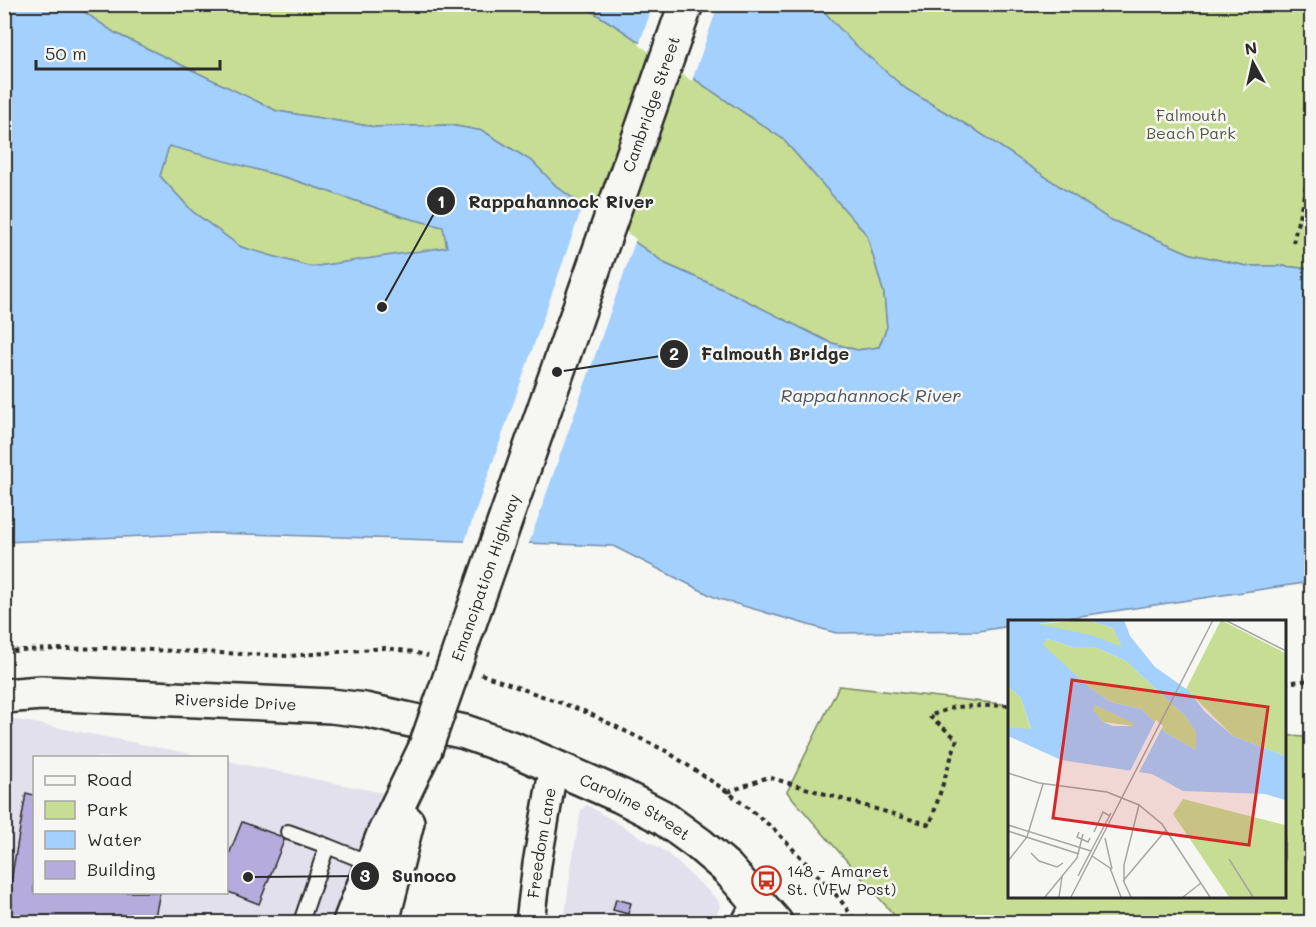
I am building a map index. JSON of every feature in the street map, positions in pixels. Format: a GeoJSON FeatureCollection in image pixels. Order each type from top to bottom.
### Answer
{"type":"FeatureCollection","features":[{"type":"Feature","properties":{"kind":"main road","name":"Cambridge Street"},"geometry":{"type":"LineString","coordinates":[[545,407],[686,4]]}},
{"type":"Feature","properties":{"kind":"main road","name":"Emancipation Highway"},"geometry":{"type":"LineString","coordinates":[[382,922],[425,749],[545,407]]}},
{"type":"Feature","properties":{"kind":"main road","name":"Riverside Drive"},"geometry":{"type":"LineString","coordinates":[[4,696],[51,693],[331,706],[365,710],[465,732]]}},
{"type":"Feature","properties":{"kind":"main road","name":"Caroline Street"},"geometry":{"type":"LineString","coordinates":[[465,732],[554,765],[662,817],[727,868],[759,915]]}},
{"type":"Feature","properties":{"kind":"main road","name":"Emancipation Highway"},"geometry":{"type":"LineString","coordinates":[[350,922],[384,834],[425,749]]}},
{"type":"Feature","properties":{"kind":"street","name":"Freedom Lane"},"geometry":{"type":"LineString","coordinates":[[530,922],[537,864],[554,765]]}},
{"type":"Feature","properties":{"kind":"lane"},"geometry":{"type":"LineString","coordinates":[[288,832],[372,864]]}},
{"type":"Feature","properties":{"kind":"lane"},"geometry":{"type":"LineString","coordinates":[[301,922],[327,846]]}},
{"type":"Feature","properties":{"kind":"path"},"geometry":{"type":"LineString","coordinates":[[1293,243],[1311,160]]}},
{"type":"Feature","properties":{"kind":"path"},"geometry":{"type":"LineString","coordinates":[[1286,683],[1311,680]]}},
{"type":"Feature","properties":{"kind":"path"},"geometry":{"type":"LineString","coordinates":[[728,792],[768,777],[930,825],[957,740],[929,716],[954,707],[1008,705]]}},
{"type":"Feature","properties":{"kind":"shaded area"},"geometry":{"type":"Polygon","coordinates":[[[4,717],[202,756],[33,756],[33,894],[228,894],[228,761],[383,793],[335,922],[5,922],[4,717]]]}},
{"type":"Feature","properties":{"kind":"shaded area"},"geometry":{"type":"Polygon","coordinates":[[[587,805],[666,852],[717,899],[720,905],[712,922],[564,922],[581,810],[587,805]]]}},
{"type":"Feature","properties":{"kind":"green space"},"geometry":{"type":"Polygon","coordinates":[[[74,5],[582,5],[783,139],[867,235],[884,294],[887,327],[879,347],[857,350],[829,342],[731,293],[666,264],[557,187],[533,162],[483,131],[450,125],[375,127],[277,111],[115,33],[74,5]]]}},
{"type":"Feature","properties":{"kind":"green space","name":"Falmouth Beach Park"},"geometry":{"type":"Polygon","coordinates":[[[818,5],[1311,5],[1311,269],[1247,266],[1191,254],[1109,219],[975,130],[906,89],[851,42],[818,5]]]}},
{"type":"Feature","properties":{"kind":"green space"},"geometry":{"type":"Polygon","coordinates":[[[169,145],[288,178],[404,217],[444,227],[447,248],[311,267],[241,247],[193,212],[160,176],[169,145]]]}},
{"type":"Feature","properties":{"kind":"green space"},"geometry":{"type":"Polygon","coordinates":[[[839,686],[1008,705],[1008,897],[1286,897],[1286,735],[1311,738],[1311,922],[900,922],[787,792],[839,686]]]}},
{"type":"Feature","properties":{"kind":"water","name":"Rappahannock River"},"geometry":{"type":"Polygon","coordinates":[[[4,5],[74,5],[115,33],[277,111],[375,127],[450,125],[483,131],[533,162],[557,187],[666,264],[731,293],[829,342],[857,350],[879,347],[887,327],[884,294],[867,235],[783,139],[582,5],[818,5],[852,42],[906,89],[975,130],[1109,219],[1191,254],[1247,266],[1311,269],[1311,582],[1053,620],[1008,620],[1008,626],[979,631],[836,633],[716,598],[613,546],[214,533],[5,542],[4,5]],[[169,146],[160,176],[193,212],[241,247],[311,267],[447,247],[443,227],[404,217],[288,178],[169,146]]]}},
{"type":"Feature","properties":{"kind":"pier"},"geometry":{"type":"Polygon","coordinates":[[[653,5],[718,5],[692,81],[639,45],[653,5]]]}},
{"type":"Feature","properties":{"kind":"pier"},"geometry":{"type":"Polygon","coordinates":[[[584,202],[636,239],[528,546],[464,544],[584,202]]]}},
{"type":"Feature","properties":{"kind":"building"},"geometry":{"type":"Polygon","coordinates":[[[26,793],[33,795],[33,894],[160,894],[154,922],[4,922],[26,793]]]}},
{"type":"Feature","properties":{"kind":"building"},"geometry":{"type":"Polygon","coordinates":[[[242,822],[285,838],[259,904],[228,892],[228,857],[242,822]]]}},
{"type":"Feature","properties":{"kind":"building"},"geometry":{"type":"Polygon","coordinates":[[[616,899],[631,903],[628,914],[613,910],[616,899]]]}},
{"type":"Feature","properties":{"kind":"place","name":"Rappahannock River"},"geometry":{"type":"Point","coordinates":[382,307]}},
{"type":"Feature","properties":{"kind":"place","name":"Falmouth Bridge"},"geometry":{"type":"Point","coordinates":[557,372]}},
{"type":"Feature","properties":{"kind":"place","name":"Sunoco"},"geometry":{"type":"Point","coordinates":[248,877]}},
{"type":"Feature","properties":{"kind":"place","name":"148 - Amaret St. (VFW Post)"},"geometry":{"type":"Point","coordinates":[766,880]}}]}
